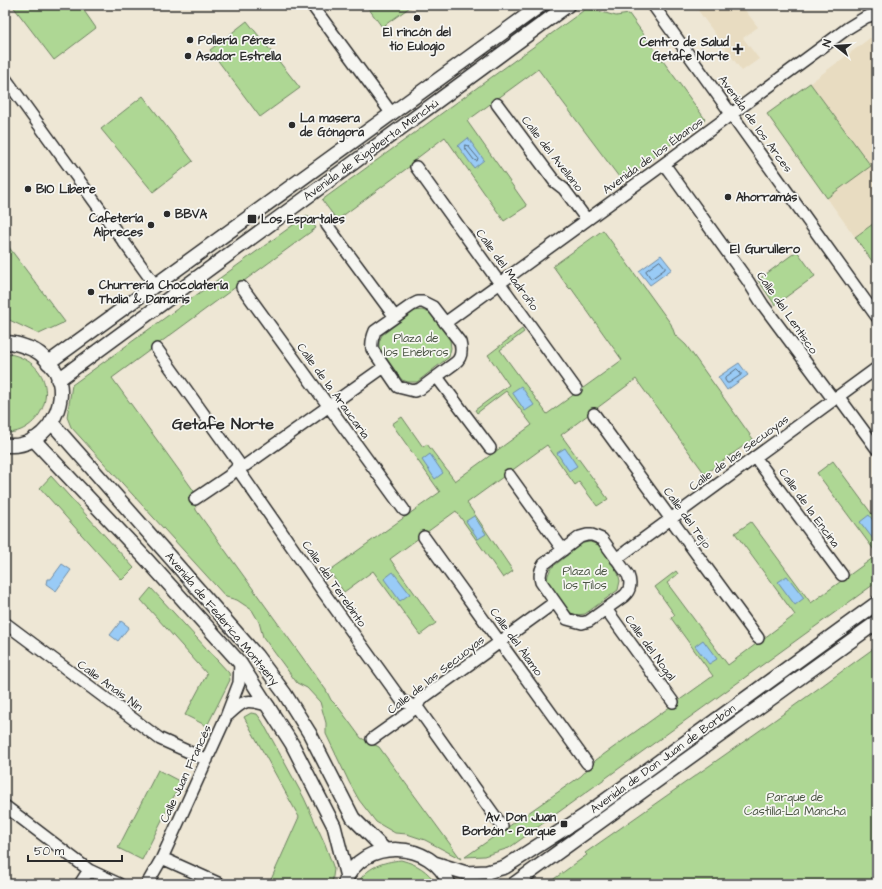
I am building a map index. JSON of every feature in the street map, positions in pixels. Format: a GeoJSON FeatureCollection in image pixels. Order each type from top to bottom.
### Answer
{"type":"FeatureCollection","features":[{"type":"Feature","properties":{"kind":"street"},"geometry":{"type":"LineString","coordinates":[[312,5],[392,114]]}},
{"type":"Feature","properties":{"kind":"street","name":"Avenida de Rigoberta Menchú"},"geometry":{"type":"LineString","coordinates":[[48,363],[541,5]]}},
{"type":"Feature","properties":{"kind":"street","name":"Avenida de Rigoberta Menchú"},"geometry":{"type":"LineString","coordinates":[[58,380],[568,5]]}},
{"type":"Feature","properties":{"kind":"street","name":"Avenida de los Arces"},"geometry":{"type":"LineString","coordinates":[[653,5],[877,317]]}},
{"type":"Feature","properties":{"kind":"street","name":"Avenida de los Ébanos"},"geometry":{"type":"LineString","coordinates":[[445,323],[848,28],[866,17],[877,14]]}},
{"type":"Feature","properties":{"kind":"street"},"geometry":{"type":"LineString","coordinates":[[5,78],[156,285]]}},
{"type":"Feature","properties":{"kind":"street","name":"Calle del Avellano"},"geometry":{"type":"LineString","coordinates":[[497,104],[555,182],[564,189],[587,220]]}},
{"type":"Feature","properties":{"kind":"street","name":"Calle del Lentisco"},"geometry":{"type":"LineString","coordinates":[[664,164],[748,281],[763,305],[877,449]]}},
{"type":"Feature","properties":{"kind":"street","name":"Calle del Madroño"},"geometry":{"type":"LineString","coordinates":[[416,166],[576,389]]}},
{"type":"Feature","properties":{"kind":"street"},"geometry":{"type":"LineString","coordinates":[[327,225],[394,317]]}},
{"type":"Feature","properties":{"kind":"street","name":"Calle de la Araucaria"},"geometry":{"type":"LineString","coordinates":[[242,287],[404,510]]}},
{"type":"Feature","properties":{"kind":"street"},"geometry":{"type":"LineString","coordinates":[[418,302],[423,302],[433,306],[445,323],[460,342],[462,348],[458,360],[420,389],[414,391],[398,386],[372,349],[372,337],[375,331],[418,302]]}},
{"type":"Feature","properties":{"kind":"street"},"geometry":{"type":"LineString","coordinates":[[5,343],[13,342],[38,351],[56,372],[61,392],[58,410],[44,432],[27,443],[13,446],[5,445]]}},
{"type":"Feature","properties":{"kind":"street","name":"Calle del Terebinto"},"geometry":{"type":"LineString","coordinates":[[157,350],[238,462],[236,468],[402,701],[417,707],[502,826]]}},
{"type":"Feature","properties":{"kind":"street"},"geometry":{"type":"LineString","coordinates":[[195,499],[229,476],[236,468],[246,465],[384,367]]}},
{"type":"Feature","properties":{"kind":"street","name":"Calle de las Secuoyas"},"geometry":{"type":"LineString","coordinates":[[616,559],[877,368]]}},
{"type":"Feature","properties":{"kind":"street"},"geometry":{"type":"LineString","coordinates":[[437,377],[490,448]]}},
{"type":"Feature","properties":{"kind":"street","name":"Calle del Tejo"},"geometry":{"type":"LineString","coordinates":[[594,414],[758,638]]}},
{"type":"Feature","properties":{"kind":"street","name":"Avenida de Federica Montseny"},"geometry":{"type":"LineString","coordinates":[[51,422],[256,655],[285,694],[310,734],[353,818],[385,850]]}},
{"type":"Feature","properties":{"kind":"street","name":"Avenida de Federica Montseny"},"geometry":{"type":"LineString","coordinates":[[33,439],[148,561],[240,663],[292,744],[334,826],[346,881]]}},
{"type":"Feature","properties":{"kind":"street","name":"Calle de la Encina"},"geometry":{"type":"LineString","coordinates":[[755,457],[842,575]]}},
{"type":"Feature","properties":{"kind":"street"},"geometry":{"type":"LineString","coordinates":[[509,475],[563,550]]}},
{"type":"Feature","properties":{"kind":"street"},"geometry":{"type":"LineString","coordinates":[[592,535],[602,539],[616,559],[628,575],[630,587],[627,593],[589,621],[582,623],[567,619],[541,582],[541,570],[544,564],[580,537],[592,535]]}},
{"type":"Feature","properties":{"kind":"street","name":"Calle del Álamo"},"geometry":{"type":"LineString","coordinates":[[424,537],[587,763]]}},
{"type":"Feature","properties":{"kind":"street","name":"Calle de las Secuoyas"},"geometry":{"type":"LineString","coordinates":[[372,739],[417,707],[420,700],[555,602]]}},
{"type":"Feature","properties":{"kind":"street","name":"Avenida de Don Juan de Borbón"},"geometry":{"type":"LineString","coordinates":[[434,863],[466,873],[487,872],[505,867],[584,816],[877,603]]}},
{"type":"Feature","properties":{"kind":"street","name":"Calle del Nogal"},"geometry":{"type":"LineString","coordinates":[[606,609],[673,702]]}},
{"type":"Feature","properties":{"kind":"street","name":"Avenida de Don Juan de Borbón"},"geometry":{"type":"LineString","coordinates":[[514,884],[877,622]]}},
{"type":"Feature","properties":{"kind":"street","name":"Calle Anais Nin"},"geometry":{"type":"LineString","coordinates":[[5,623],[160,739],[207,760]]}},
{"type":"Feature","properties":{"kind":"street","name":"Calle Juan Francés"},"geometry":{"type":"LineString","coordinates":[[147,884],[162,858],[226,717],[239,683],[240,663]]}},
{"type":"Feature","properties":{"kind":"street","name":"Calle Juan Francés"},"geometry":{"type":"LineString","coordinates":[[226,717],[240,704],[252,701],[268,706]]}},
{"type":"Feature","properties":{"kind":"street"},"geometry":{"type":"LineString","coordinates":[[5,806],[89,870],[119,884]]}},
{"type":"Feature","properties":{"kind":"street"},"geometry":{"type":"LineString","coordinates":[[346,881],[357,865],[370,855],[385,850],[402,849],[419,853],[434,863],[449,884]]}},
{"type":"Feature","properties":{"kind":"street"},"geometry":{"type":"LineString","coordinates":[[162,858],[220,884]]}},
{"type":"Feature","properties":{"kind":"street"},"geometry":{"type":"LineString","coordinates":[[80,884],[89,870]]}},
{"type":"Feature","properties":{"kind":"shaded area","name":"Centro de Salud Getafe Norte"},"geometry":{"type":"Polygon","coordinates":[[[702,5],[741,5],[758,27],[743,38],[759,59],[742,71],[697,9],[702,5]]]}},
{"type":"Feature","properties":{"kind":"shaded area"},"geometry":{"type":"Polygon","coordinates":[[[870,38],[877,39],[877,221],[855,237],[827,198],[871,166],[810,83],[870,38]]]}},
{"type":"Feature","properties":{"kind":"green space"},"geometry":{"type":"Polygon","coordinates":[[[12,5],[80,5],[96,28],[54,60],[12,5]]]}},
{"type":"Feature","properties":{"kind":"green space"},"geometry":{"type":"Polygon","coordinates":[[[366,5],[413,5],[382,27],[366,5]]]}},
{"type":"Feature","properties":{"kind":"green space"},"geometry":{"type":"Polygon","coordinates":[[[587,8],[616,16],[629,14],[705,119],[622,181],[538,69],[467,121],[527,206],[504,221],[445,137],[412,162],[413,164],[337,220],[322,200],[587,8]]]}},
{"type":"Feature","properties":{"kind":"green space"},"geometry":{"type":"Polygon","coordinates":[[[247,21],[300,88],[260,117],[210,50],[247,21]]]}},
{"type":"Feature","properties":{"kind":"green space"},"geometry":{"type":"Polygon","coordinates":[[[810,83],[871,166],[827,198],[767,114],[810,83]]]}},
{"type":"Feature","properties":{"kind":"green space"},"geometry":{"type":"Polygon","coordinates":[[[143,96],[193,161],[153,192],[101,129],[143,96]]]}},
{"type":"Feature","properties":{"kind":"green space"},"geometry":{"type":"Polygon","coordinates":[[[307,215],[316,228],[112,378],[194,491],[196,510],[326,690],[331,700],[339,708],[361,738],[379,747],[461,859],[425,840],[407,834],[395,833],[376,822],[359,800],[326,734],[326,723],[320,702],[307,688],[297,683],[263,637],[259,622],[252,610],[237,600],[226,597],[71,427],[67,417],[72,385],[307,215]]]}},
{"type":"Feature","properties":{"kind":"green space"},"geometry":{"type":"Polygon","coordinates":[[[877,221],[877,268],[855,237],[877,221]]]}},
{"type":"Feature","properties":{"kind":"green space"},"geometry":{"type":"Polygon","coordinates":[[[603,230],[671,324],[675,335],[686,345],[753,439],[705,474],[636,379],[561,435],[608,499],[597,506],[579,482],[575,485],[547,445],[467,503],[513,571],[503,578],[456,511],[390,559],[436,623],[420,635],[373,571],[344,592],[329,571],[440,492],[392,424],[402,417],[423,447],[427,444],[455,481],[532,425],[506,391],[477,413],[475,410],[509,385],[488,355],[522,329],[524,332],[500,350],[547,414],[622,360],[571,288],[570,289],[568,287],[553,266],[603,230]]]}},
{"type":"Feature","properties":{"kind":"green space"},"geometry":{"type":"Polygon","coordinates":[[[5,242],[65,322],[39,334],[5,318],[5,242]]]}},
{"type":"Feature","properties":{"kind":"green space"},"geometry":{"type":"Polygon","coordinates":[[[797,251],[815,276],[775,305],[758,280],[797,251]]]}},
{"type":"Feature","properties":{"kind":"green space","name":"Plaza de los Enebros"},"geometry":{"type":"Polygon","coordinates":[[[422,310],[430,313],[450,340],[451,348],[449,357],[417,382],[408,382],[402,380],[379,348],[379,342],[382,335],[414,311],[422,310]]]}},
{"type":"Feature","properties":{"kind":"green space"},"geometry":{"type":"Polygon","coordinates":[[[10,354],[20,357],[33,365],[40,373],[46,394],[44,405],[39,415],[31,423],[21,430],[6,433],[5,355],[10,354]]]}},
{"type":"Feature","properties":{"kind":"green space"},"geometry":{"type":"Polygon","coordinates":[[[833,461],[877,521],[877,554],[817,473],[833,461]]]}},
{"type":"Feature","properties":{"kind":"green space"},"geometry":{"type":"Polygon","coordinates":[[[51,476],[134,568],[122,580],[40,488],[51,476]]]}},
{"type":"Feature","properties":{"kind":"green space"},"geometry":{"type":"Polygon","coordinates":[[[751,522],[811,603],[877,555],[877,582],[509,848],[484,856],[465,857],[581,776],[596,760],[713,676],[671,618],[675,615],[655,587],[676,571],[678,574],[667,583],[728,665],[795,615],[735,533],[751,522]]]}},
{"type":"Feature","properties":{"kind":"green space","name":"Plaza de los Tilos"},"geometry":{"type":"Polygon","coordinates":[[[590,542],[599,545],[618,573],[620,581],[618,590],[585,614],[577,615],[571,613],[547,581],[548,575],[551,568],[583,543],[590,542]]]}},
{"type":"Feature","properties":{"kind":"green space"},"geometry":{"type":"Polygon","coordinates":[[[151,588],[229,673],[230,680],[207,726],[185,715],[207,674],[141,600],[151,588]]]}},
{"type":"Feature","properties":{"kind":"green space","name":"Parque de Castilla-La Mancha"},"geometry":{"type":"Polygon","coordinates":[[[877,646],[877,884],[547,884],[587,855],[585,853],[877,646]]]}},
{"type":"Feature","properties":{"kind":"green space"},"geometry":{"type":"Polygon","coordinates":[[[251,713],[257,714],[262,721],[304,798],[325,844],[334,869],[332,884],[269,884],[299,817],[244,717],[251,713]]]}},
{"type":"Feature","properties":{"kind":"green space"},"geometry":{"type":"Polygon","coordinates":[[[158,770],[181,782],[142,860],[118,848],[158,770]]]}},
{"type":"Feature","properties":{"kind":"green space"},"geometry":{"type":"Polygon","coordinates":[[[401,860],[422,869],[437,884],[357,884],[370,869],[381,864],[401,860]]]}},
{"type":"Feature","properties":{"kind":"water"},"geometry":{"type":"Polygon","coordinates":[[[468,138],[484,160],[474,168],[458,146],[468,138]]]}},
{"type":"Feature","properties":{"kind":"water"},"geometry":{"type":"Polygon","coordinates":[[[661,255],[672,269],[650,285],[639,271],[661,255]]]}},
{"type":"Feature","properties":{"kind":"water"},"geometry":{"type":"Polygon","coordinates":[[[739,363],[748,375],[727,390],[718,377],[739,363]]]}},
{"type":"Feature","properties":{"kind":"water"},"geometry":{"type":"Polygon","coordinates":[[[521,386],[534,405],[525,411],[512,392],[521,386]]]}},
{"type":"Feature","properties":{"kind":"water"},"geometry":{"type":"Polygon","coordinates":[[[565,448],[577,466],[569,471],[557,453],[565,448]]]}},
{"type":"Feature","properties":{"kind":"water"},"geometry":{"type":"Polygon","coordinates":[[[430,454],[443,473],[435,479],[422,460],[430,454]]]}},
{"type":"Feature","properties":{"kind":"water"},"geometry":{"type":"Polygon","coordinates":[[[869,515],[877,526],[877,544],[860,522],[869,515]]]}},
{"type":"Feature","properties":{"kind":"water"},"geometry":{"type":"Polygon","coordinates":[[[474,516],[486,534],[478,539],[466,521],[474,516]]]}},
{"type":"Feature","properties":{"kind":"water"},"geometry":{"type":"Polygon","coordinates":[[[62,564],[71,570],[56,591],[46,584],[47,579],[51,579],[62,564]]]}},
{"type":"Feature","properties":{"kind":"water"},"geometry":{"type":"Polygon","coordinates":[[[393,572],[410,594],[400,601],[384,579],[393,572]]]}},
{"type":"Feature","properties":{"kind":"water"},"geometry":{"type":"Polygon","coordinates":[[[787,576],[804,598],[795,605],[778,582],[787,576]]]}},
{"type":"Feature","properties":{"kind":"water"},"geometry":{"type":"Polygon","coordinates":[[[121,621],[129,627],[118,641],[110,635],[121,621]]]}},
{"type":"Feature","properties":{"kind":"water"},"geometry":{"type":"Polygon","coordinates":[[[703,640],[717,659],[709,664],[695,646],[703,640]]]}},
{"type":"Feature","properties":{"kind":"place","name":"El rincón del tío Eulogio"},"geometry":{"type":"Point","coordinates":[417,18]}},
{"type":"Feature","properties":{"kind":"place","name":"Pollería Pérez"},"geometry":{"type":"Point","coordinates":[190,40]}},
{"type":"Feature","properties":{"kind":"place","name":"Centro de Salud Getafe Norte"},"geometry":{"type":"Point","coordinates":[738,49]}},
{"type":"Feature","properties":{"kind":"place","name":"Asador Estrella"},"geometry":{"type":"Point","coordinates":[188,56]}},
{"type":"Feature","properties":{"kind":"place","name":"La masera de Góngora"},"geometry":{"type":"Point","coordinates":[292,125]}},
{"type":"Feature","properties":{"kind":"place","name":"BIO Libere"},"geometry":{"type":"Point","coordinates":[28,189]}},
{"type":"Feature","properties":{"kind":"place","name":"Ahorramás"},"geometry":{"type":"Point","coordinates":[728,197]}},
{"type":"Feature","properties":{"kind":"place","name":"BBVA"},"geometry":{"type":"Point","coordinates":[167,214]}},
{"type":"Feature","properties":{"kind":"place","name":"Los Espartales"},"geometry":{"type":"Point","coordinates":[252,219]}},
{"type":"Feature","properties":{"kind":"place","name":"Cafetería Alpreces"},"geometry":{"type":"Point","coordinates":[151,225]}},
{"type":"Feature","properties":{"kind":"place","name":"Churrería Chocolatería Thalia & Damaris"},"geometry":{"type":"Point","coordinates":[91,292]}},
{"type":"Feature","properties":{"kind":"place","name":"Av. Don Juan Borbón - Parque"},"geometry":{"type":"Point","coordinates":[564,824]}},
{"type":"Feature","properties":{"kind":"district","name":"El Gurullero"},"geometry":{"type":"Point","coordinates":[765,249]}},
{"type":"Feature","properties":{"kind":"district","name":"Getafe Norte"},"geometry":{"type":"Point","coordinates":[223,424]}}]}
